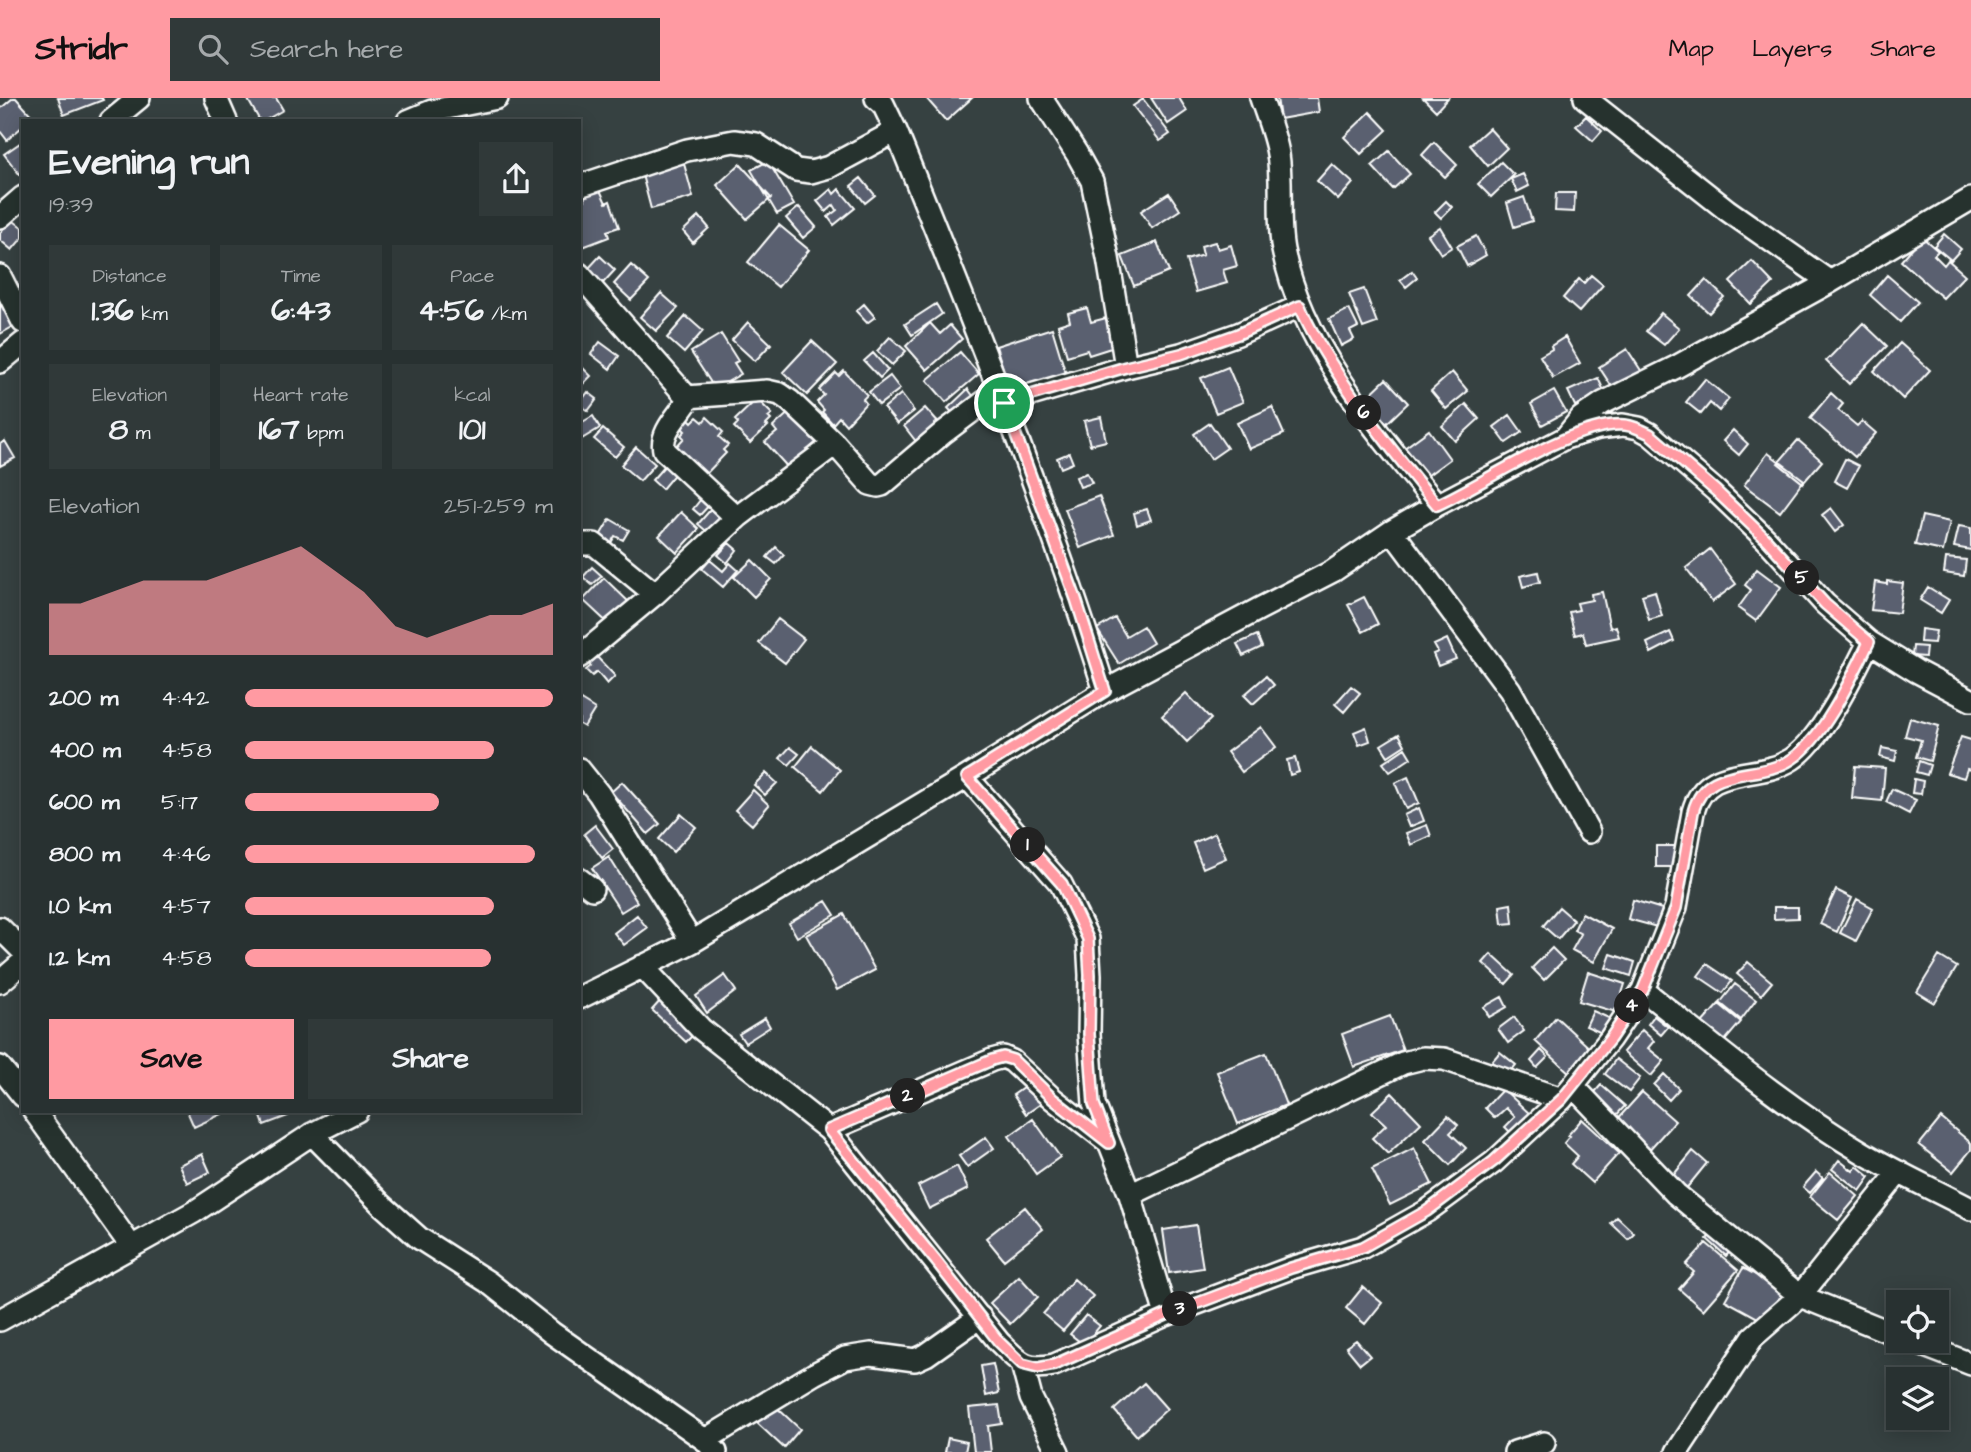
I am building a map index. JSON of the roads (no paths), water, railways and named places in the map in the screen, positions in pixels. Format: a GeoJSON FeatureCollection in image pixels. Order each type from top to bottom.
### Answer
{"type":"FeatureCollection","features":[{"type":"Feature","properties":{"kind":"street"},"geometry":{"type":"LineString","coordinates":[[113,119],[139,98]]}},
{"type":"Feature","properties":{"kind":"street"},"geometry":{"type":"LineString","coordinates":[[216,98],[225,119]]}},
{"type":"Feature","properties":{"kind":"street"},"geometry":{"type":"LineString","coordinates":[[413,119],[432,111],[497,98]]}},
{"type":"Feature","properties":{"kind":"street"},"geometry":{"type":"LineString","coordinates":[[876,98],[883,104],[896,131],[952,268],[1076,599],[1105,691]]}},
{"type":"Feature","properties":{"kind":"street"},"geometry":{"type":"LineString","coordinates":[[1041,98],[1092,181],[1126,367]]}},
{"type":"Feature","properties":{"kind":"street"},"geometry":{"type":"LineString","coordinates":[[1261,98],[1278,152],[1283,250],[1307,324],[1349,393],[1437,505]]}},
{"type":"Feature","properties":{"kind":"street"},"geometry":{"type":"LineString","coordinates":[[1585,98],[1727,210],[1830,282]]}},
{"type":"Feature","properties":{"kind":"street"},"geometry":{"type":"LineString","coordinates":[[581,185],[687,150],[734,141],[755,144],[796,170],[811,172],[830,167],[896,131]]}},
{"type":"Feature","properties":{"kind":"street"},"geometry":{"type":"LineString","coordinates":[[0,216],[21,199]]}},
{"type":"Feature","properties":{"kind":"street"},"geometry":{"type":"LineString","coordinates":[[1565,438],[1580,418],[1603,403],[1676,367],[1830,282],[1971,199]]}},
{"type":"Feature","properties":{"kind":"street"},"geometry":{"type":"LineString","coordinates":[[0,276],[21,318]]}},
{"type":"Feature","properties":{"kind":"street"},"geometry":{"type":"LineString","coordinates":[[581,276],[687,397],[687,403],[664,435],[664,450],[737,518]]}},
{"type":"Feature","properties":{"kind":"street"},"geometry":{"type":"LineString","coordinates":[[687,397],[767,391],[780,394],[835,444],[870,484],[878,486],[943,433],[1001,397],[1181,354],[1238,334],[1300,306]]}},
{"type":"Feature","properties":{"kind":"street"},"geometry":{"type":"LineString","coordinates":[[0,362],[21,345]]}},
{"type":"Feature","properties":{"kind":"street"},"geometry":{"type":"LineString","coordinates":[[581,997],[692,942],[1105,691],[1333,571],[1392,531],[1437,505],[1565,438],[1598,428],[1623,425],[1639,428],[1650,434],[1716,491],[1766,539],[1825,604],[1869,642],[1971,700]]}},
{"type":"Feature","properties":{"kind":"street"},"geometry":{"type":"LineString","coordinates":[[581,655],[655,594],[737,518],[835,444]]}},
{"type":"Feature","properties":{"kind":"street"},"geometry":{"type":"LineString","coordinates":[[1392,531],[1510,690],[1589,832]]}},
{"type":"Feature","properties":{"kind":"street"},"geometry":{"type":"LineString","coordinates":[[581,544],[594,544],[655,594]]}},
{"type":"Feature","properties":{"kind":"street"},"geometry":{"type":"LineString","coordinates":[[642,966],[709,1036],[829,1130],[999,1342],[1022,1364],[1038,1368],[1054,1365],[1166,1315],[1291,1268],[1363,1247],[1427,1211],[1494,1161],[1568,1093],[1610,1039],[1643,990],[1676,908],[1693,812],[1701,793],[1723,778],[1766,770],[1791,760],[1812,741],[1846,688],[1869,642]]}},
{"type":"Feature","properties":{"kind":"street"},"geometry":{"type":"LineString","coordinates":[[581,772],[599,794],[692,942]]}},
{"type":"Feature","properties":{"kind":"street"},"geometry":{"type":"LineString","coordinates":[[967,777],[1062,884],[1088,939],[1089,1034],[1094,1104],[1130,1195],[1166,1315]]}},
{"type":"Feature","properties":{"kind":"street"},"geometry":{"type":"LineString","coordinates":[[0,928],[21,949]]}},
{"type":"Feature","properties":{"kind":"street"},"geometry":{"type":"LineString","coordinates":[[0,982],[21,964]]}},
{"type":"Feature","properties":{"kind":"street"},"geometry":{"type":"LineString","coordinates":[[1643,990],[1813,1120],[1863,1153],[1971,1209]]}},
{"type":"Feature","properties":{"kind":"street"},"geometry":{"type":"LineString","coordinates":[[829,1130],[1003,1057],[1013,1060],[1053,1099],[1109,1143]]}},
{"type":"Feature","properties":{"kind":"street"},"geometry":{"type":"LineString","coordinates":[[1130,1195],[1403,1063],[1423,1058],[1444,1059],[1568,1093],[1676,1194],[1800,1296],[1886,1331]]}},
{"type":"Feature","properties":{"kind":"street"},"geometry":{"type":"LineString","coordinates":[[0,1067],[21,1093]]}},
{"type":"Feature","properties":{"kind":"street"},"geometry":{"type":"LineString","coordinates":[[35,1113],[131,1246]]}},
{"type":"Feature","properties":{"kind":"street"},"geometry":{"type":"LineString","coordinates":[[0,1320],[194,1212],[312,1134],[353,1113]]}},
{"type":"Feature","properties":{"kind":"street"},"geometry":{"type":"LineString","coordinates":[[312,1134],[419,1238],[488,1282],[552,1332],[711,1446],[814,1374],[845,1358],[871,1354],[915,1360],[980,1317]]}},
{"type":"Feature","properties":{"kind":"street"},"geometry":{"type":"LineString","coordinates":[[1677,1452],[1752,1337],[1800,1296],[1899,1172]]}},
{"type":"Feature","properties":{"kind":"street"},"geometry":{"type":"LineString","coordinates":[[1943,1353],[1971,1364]]}},
{"type":"Feature","properties":{"kind":"street"},"geometry":{"type":"LineString","coordinates":[[1022,1364],[1031,1398],[1058,1452]]}},
{"type":"Feature","properties":{"kind":"street"},"geometry":{"type":"LineString","coordinates":[[1515,1452],[1544,1443]]}}]}
